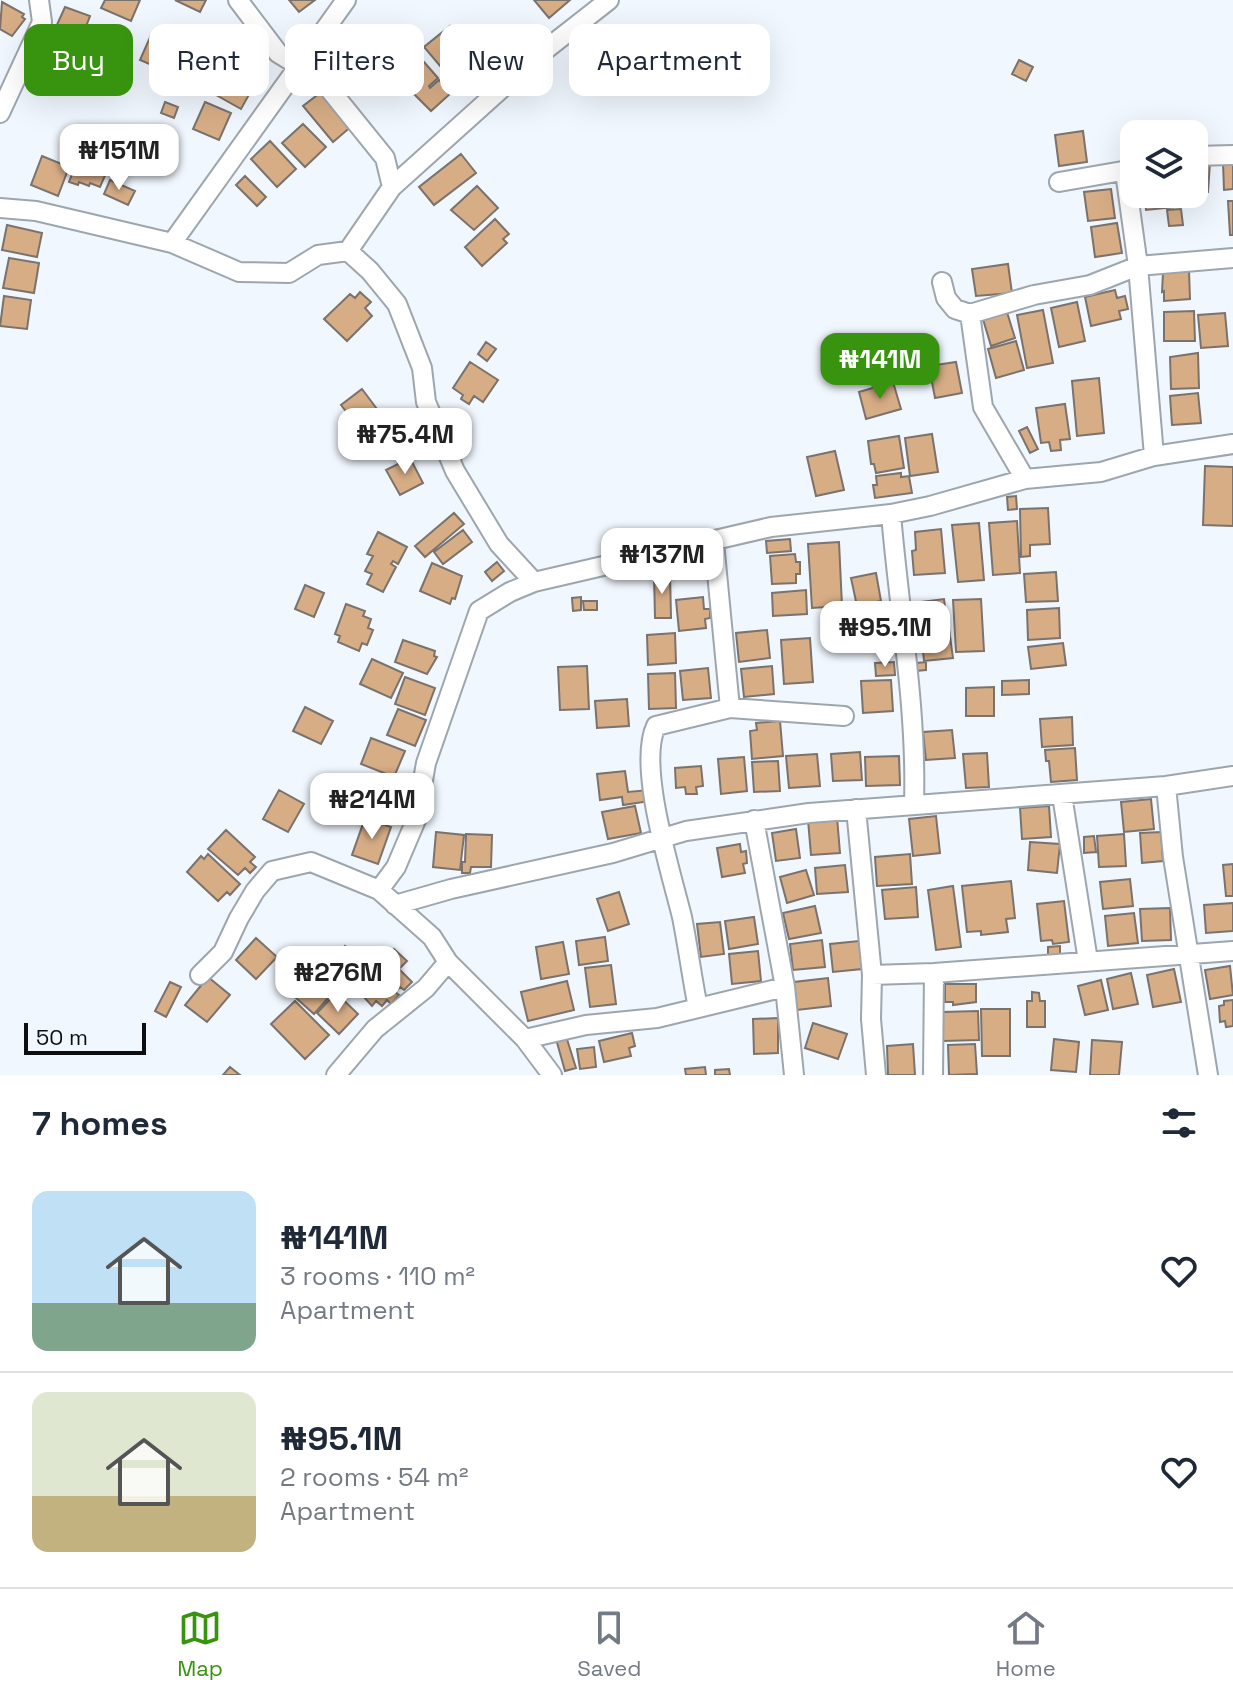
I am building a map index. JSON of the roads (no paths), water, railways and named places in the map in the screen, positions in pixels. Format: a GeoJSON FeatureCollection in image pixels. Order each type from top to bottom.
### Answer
{"type":"FeatureCollection","features":[{"type":"Feature","properties":{"kind":"street"},"geometry":{"type":"LineString","coordinates":[[238,0],[278,53],[285,57]]}},
{"type":"Feature","properties":{"kind":"street"},"geometry":{"type":"LineString","coordinates":[[328,24],[346,0]]}},
{"type":"Feature","properties":{"kind":"street"},"geometry":{"type":"LineString","coordinates":[[0,208],[36,211],[172,243],[239,272],[289,273],[318,255],[348,251],[392,187],[540,54],[609,0]]}},
{"type":"Feature","properties":{"kind":"street"},"geometry":{"type":"LineString","coordinates":[[0,113],[42,22],[37,1]]}},
{"type":"Feature","properties":{"kind":"street"},"geometry":{"type":"LineString","coordinates":[[172,243],[285,83]]}},
{"type":"Feature","properties":{"kind":"street"},"geometry":{"type":"LineString","coordinates":[[335,96],[385,158],[392,187]]}},
{"type":"Feature","properties":{"kind":"street"},"geometry":{"type":"LineString","coordinates":[[1208,156],[1233,155]]}},
{"type":"Feature","properties":{"kind":"street"},"geometry":{"type":"LineString","coordinates":[[1059,182],[1120,172]]}},
{"type":"Feature","properties":{"kind":"street"},"geometry":{"type":"LineString","coordinates":[[1133,208],[1154,456]]}},
{"type":"Feature","properties":{"kind":"street"},"geometry":{"type":"LineString","coordinates":[[348,251],[370,271],[397,304],[422,368],[426,402],[455,471],[499,544],[534,582]]}},
{"type":"Feature","properties":{"kind":"street"},"geometry":{"type":"LineString","coordinates":[[942,282],[946,298],[955,309],[970,314],[1034,295],[1090,285],[1138,266],[1233,258]]}},
{"type":"Feature","properties":{"kind":"street"},"geometry":{"type":"LineString","coordinates":[[970,314],[983,407],[1025,479]]}},
{"type":"Feature","properties":{"kind":"street"},"geometry":{"type":"LineString","coordinates":[[379,890],[396,867],[416,820],[426,763],[479,611],[510,592],[534,582],[771,527],[891,514],[1025,479],[1101,472],[1154,456],[1233,444]]}},
{"type":"Feature","properties":{"kind":"street"},"geometry":{"type":"LineString","coordinates":[[891,514],[911,681],[914,804]]}},
{"type":"Feature","properties":{"kind":"street"},"geometry":{"type":"LineString","coordinates":[[714,542],[730,708]]}},
{"type":"Feature","properties":{"kind":"street"},"geometry":{"type":"LineString","coordinates":[[698,1008],[682,917],[661,839],[650,762],[650,738],[656,726],[730,708],[844,716]]}},
{"type":"Feature","properties":{"kind":"street"},"geometry":{"type":"LineString","coordinates":[[395,905],[451,889],[613,853],[686,831],[754,820],[914,804],[1166,786],[1233,776]]}},
{"type":"Feature","properties":{"kind":"street"},"geometry":{"type":"LineString","coordinates":[[1166,786],[1173,857],[1208,1075]]}},
{"type":"Feature","properties":{"kind":"street"},"geometry":{"type":"LineString","coordinates":[[1062,795],[1088,961]]}},
{"type":"Feature","properties":{"kind":"street"},"geometry":{"type":"LineString","coordinates":[[856,809],[872,975],[871,1019],[876,1075]]}},
{"type":"Feature","properties":{"kind":"street"},"geometry":{"type":"LineString","coordinates":[[754,820],[785,987],[794,1075]]}},
{"type":"Feature","properties":{"kind":"street"},"geometry":{"type":"LineString","coordinates":[[200,975],[223,952],[255,891],[272,871],[311,862],[379,890],[432,937],[448,962],[525,1039],[552,1075]]}},
{"type":"Feature","properties":{"kind":"street"},"geometry":{"type":"LineString","coordinates":[[872,975],[1233,951]]}},
{"type":"Feature","properties":{"kind":"street"},"geometry":{"type":"LineString","coordinates":[[336,1075],[375,1029],[426,988],[448,962]]}},
{"type":"Feature","properties":{"kind":"street"},"geometry":{"type":"LineString","coordinates":[[933,1075],[934,973]]}},
{"type":"Feature","properties":{"kind":"street"},"geometry":{"type":"LineString","coordinates":[[525,1039],[586,1025],[657,1018],[785,987]]}}]}
